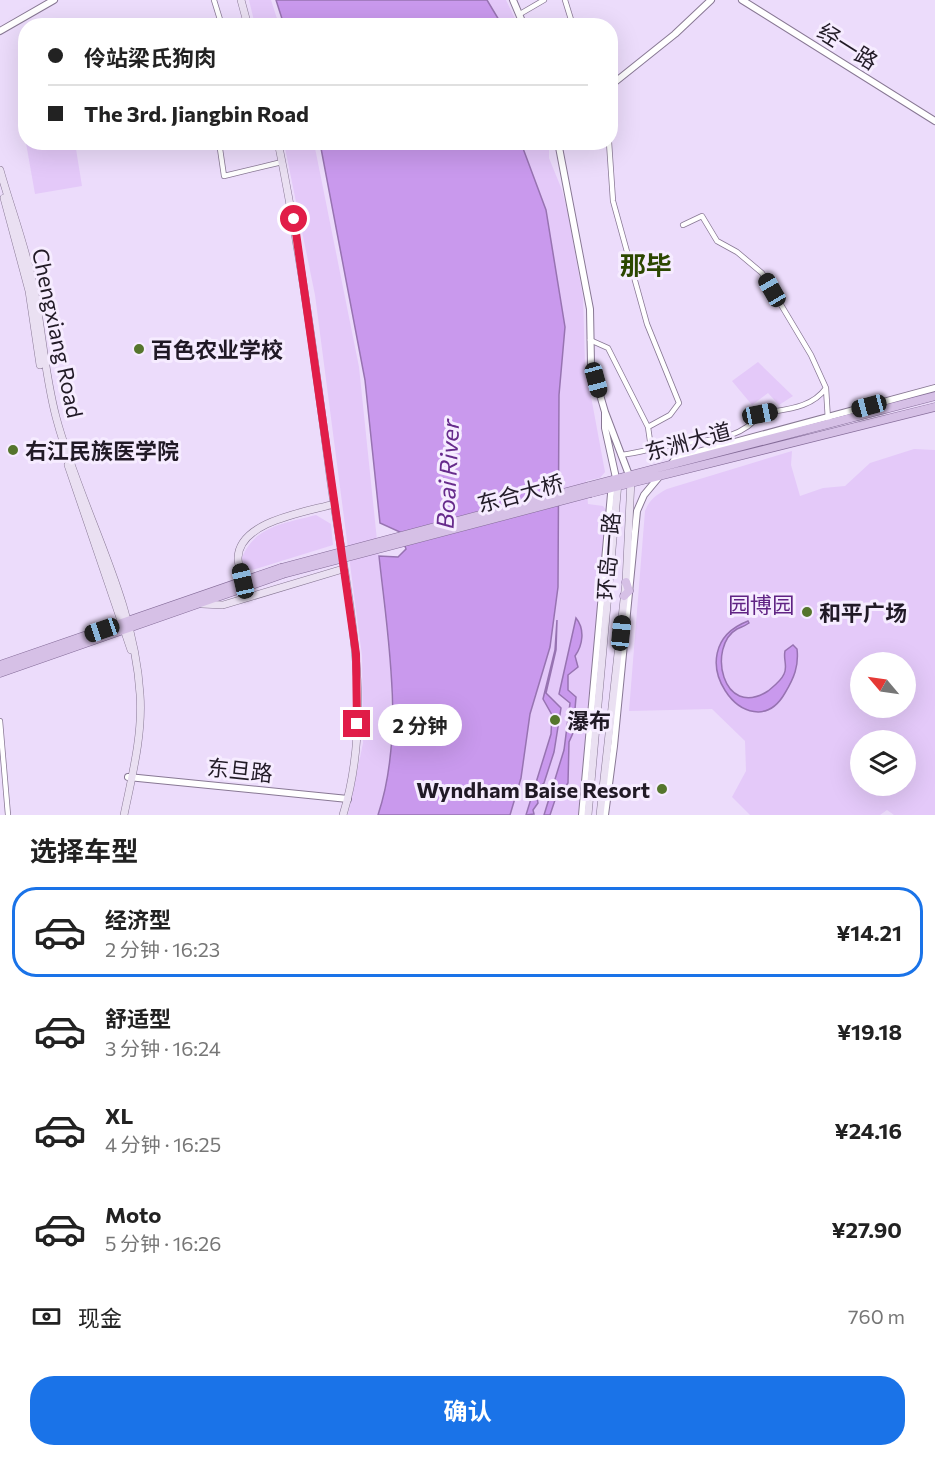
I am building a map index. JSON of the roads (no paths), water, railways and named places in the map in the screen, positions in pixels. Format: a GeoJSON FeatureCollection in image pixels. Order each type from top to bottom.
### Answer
{"type":"FeatureCollection","features":[{"type":"Feature","properties":{"kind":"main road"},"geometry":{"type":"LineString","coordinates":[[241,0],[246,18]]}},
{"type":"Feature","properties":{"kind":"main road"},"geometry":{"type":"LineString","coordinates":[[280,150],[298,239],[342,569],[356,654],[357,747],[343,815]]}},
{"type":"Feature","properties":{"kind":"main road","name":"Chengxiang Road"},"geometry":{"type":"LineString","coordinates":[[0,170],[34,286],[46,376],[57,421],[126,626],[131,648],[137,696],[130,777],[122,815]]}},
{"type":"Feature","properties":{"kind":"main road","name":"Chengxiang Road"},"geometry":{"type":"LineString","coordinates":[[0,183],[29,291],[42,376],[53,422],[126,626]]}},
{"type":"Feature","properties":{"kind":"main road","name":"东洲大道"},"geometry":{"type":"LineString","coordinates":[[590,490],[630,479],[672,463],[828,420],[935,396]]}},
{"type":"Feature","properties":{"kind":"main road","name":"东洲大道"},"geometry":{"type":"LineString","coordinates":[[630,479],[659,477],[935,407]]}},
{"type":"Feature","properties":{"kind":"main road"},"geometry":{"type":"LineString","coordinates":[[687,459],[689,469]]}},
{"type":"Feature","properties":{"kind":"main road","name":"环岛一路"},"geometry":{"type":"LineString","coordinates":[[626,582],[630,479]]}},
{"type":"Feature","properties":{"kind":"main road","name":"环岛一路"},"geometry":{"type":"LineString","coordinates":[[588,815],[615,483]]}},
{"type":"Feature","properties":{"kind":"main road","name":"东合大桥"},"geometry":{"type":"LineString","coordinates":[[282,571],[590,490]]}},
{"type":"Feature","properties":{"kind":"main road"},"geometry":{"type":"LineString","coordinates":[[243,581],[238,558],[251,533],[263,525],[334,504]]}},
{"type":"Feature","properties":{"kind":"main road"},"geometry":{"type":"LineString","coordinates":[[202,604],[223,605],[342,569]]}},
{"type":"Feature","properties":{"kind":"main road"},"geometry":{"type":"LineString","coordinates":[[0,665],[202,604],[282,571]]}},
{"type":"Feature","properties":{"kind":"main road"},"geometry":{"type":"LineString","coordinates":[[0,673],[243,581],[282,571]]}},
{"type":"Feature","properties":{"kind":"main road"},"geometry":{"type":"LineString","coordinates":[[626,582],[627,593]]}},
{"type":"Feature","properties":{"kind":"main road","name":"环岛一路"},"geometry":{"type":"LineString","coordinates":[[602,815],[627,593]]}},
{"type":"Feature","properties":{"kind":"street"},"geometry":{"type":"LineString","coordinates":[[23,18],[54,0]]}},
{"type":"Feature","properties":{"kind":"street"},"geometry":{"type":"LineString","coordinates":[[214,0],[220,18]]}},
{"type":"Feature","properties":{"kind":"street"},"geometry":{"type":"LineString","coordinates":[[513,0],[521,18]]}},
{"type":"Feature","properties":{"kind":"street"},"geometry":{"type":"LineString","coordinates":[[520,14],[544,0]]}},
{"type":"Feature","properties":{"kind":"street"},"geometry":{"type":"LineString","coordinates":[[565,0],[571,18]]}},
{"type":"Feature","properties":{"kind":"street"},"geometry":{"type":"LineString","coordinates":[[618,80],[675,34],[711,0]]}},
{"type":"Feature","properties":{"kind":"street","name":"经一路"},"geometry":{"type":"LineString","coordinates":[[742,0],[935,121]]}},
{"type":"Feature","properties":{"kind":"street"},"geometry":{"type":"LineString","coordinates":[[0,31],[18,21]]}},
{"type":"Feature","properties":{"kind":"street"},"geometry":{"type":"LineString","coordinates":[[220,150],[224,176],[282,162]]}},
{"type":"Feature","properties":{"kind":"street","name":"环岛一路"},"geometry":{"type":"LineString","coordinates":[[560,150],[590,309],[591,364],[605,411],[615,483]]}},
{"type":"Feature","properties":{"kind":"street"},"geometry":{"type":"LineString","coordinates":[[610,150],[613,201],[647,324],[679,403],[670,415],[648,427]]}},
{"type":"Feature","properties":{"kind":"street"},"geometry":{"type":"LineString","coordinates":[[683,225],[702,216],[717,240],[737,252],[762,273],[811,355],[826,388],[828,420]]}},
{"type":"Feature","properties":{"kind":"street"},"geometry":{"type":"LineString","coordinates":[[589,339],[608,348],[648,427],[651,448]]}},
{"type":"Feature","properties":{"kind":"street"},"geometry":{"type":"LineString","coordinates":[[621,455],[649,452],[651,448],[692,444],[744,430],[752,426],[760,414],[807,405],[819,399],[826,388]]}},
{"type":"Feature","properties":{"kind":"street"},"geometry":{"type":"LineString","coordinates":[[672,463],[676,458],[828,420],[935,388]]}},
{"type":"Feature","properties":{"kind":"street","name":"环岛一路"},"geometry":{"type":"LineString","coordinates":[[605,411],[615,432],[630,479]]}},
{"type":"Feature","properties":{"kind":"street"},"geometry":{"type":"LineString","coordinates":[[627,593],[637,511],[644,495],[659,477]]}},
{"type":"Feature","properties":{"kind":"street"},"geometry":{"type":"LineString","coordinates":[[582,815],[615,483]]}},
{"type":"Feature","properties":{"kind":"street"},"geometry":{"type":"LineString","coordinates":[[0,721],[8,815]]}},
{"type":"Feature","properties":{"kind":"street","name":"东旦路"},"geometry":{"type":"LineString","coordinates":[[130,777],[348,799]]}},
{"type":"Feature","properties":{"kind":"water"},"geometry":{"type":"Polygon","coordinates":[[[276,0],[487,0],[498,18],[282,18],[276,0]]]}},
{"type":"Feature","properties":{"kind":"water","name":"Boai River"},"geometry":{"type":"Polygon","coordinates":[[[321,150],[524,150],[546,210],[565,327],[559,395],[558,587],[550,647],[530,714],[521,778],[510,815],[378,815],[391,752],[393,719],[390,653],[379,556],[398,557],[406,549],[400,532],[380,523],[365,380],[321,150]]]}},
{"type":"Feature","properties":{"kind":"water"},"geometry":{"type":"Polygon","coordinates":[[[576,618],[581,627],[582,637],[575,656],[578,667],[568,675],[568,690],[576,697],[573,733],[569,742],[568,783],[555,800],[550,815],[544,815],[564,750],[570,703],[559,694],[576,618]]]}},
{"type":"Feature","properties":{"kind":"water","name":"瀑布"},"geometry":{"type":"Polygon","coordinates":[[[557,620],[556,650],[546,693],[561,708],[554,752],[544,783],[539,787],[541,791],[537,798],[538,803],[533,810],[534,814],[526,815],[551,734],[552,715],[543,699],[555,650],[557,620]]]}},
{"type":"Feature","properties":{"kind":"water"},"geometry":{"type":"Polygon","coordinates":[[[748,621],[749,623],[737,629],[728,638],[721,664],[730,689],[740,696],[752,697],[768,691],[784,674],[785,651],[793,645],[797,649],[795,672],[785,693],[770,709],[754,712],[738,705],[725,691],[718,673],[717,653],[727,635],[748,621]]]}},
{"type":"Feature","properties":{"kind":"place","name":"百色农业学校"},"geometry":{"type":"Point","coordinates":[139,349]}},
{"type":"Feature","properties":{"kind":"place","name":"右江民族医学院"},"geometry":{"type":"Point","coordinates":[13,450]}},
{"type":"Feature","properties":{"kind":"place","name":"和平广场"},"geometry":{"type":"Point","coordinates":[807,612]}},
{"type":"Feature","properties":{"kind":"place","name":"瀑布"},"geometry":{"type":"Point","coordinates":[555,720]}},
{"type":"Feature","properties":{"kind":"place","name":"Wyndham Baise Resort"},"geometry":{"type":"Point","coordinates":[662,789]}},
{"type":"Feature","properties":{"kind":"district","name":"那毕"},"geometry":{"type":"Point","coordinates":[646,264]}},
{"type":"Feature","properties":{"kind":"park label","name":"园博园"},"geometry":{"type":"Point","coordinates":[761,604]}}]}
